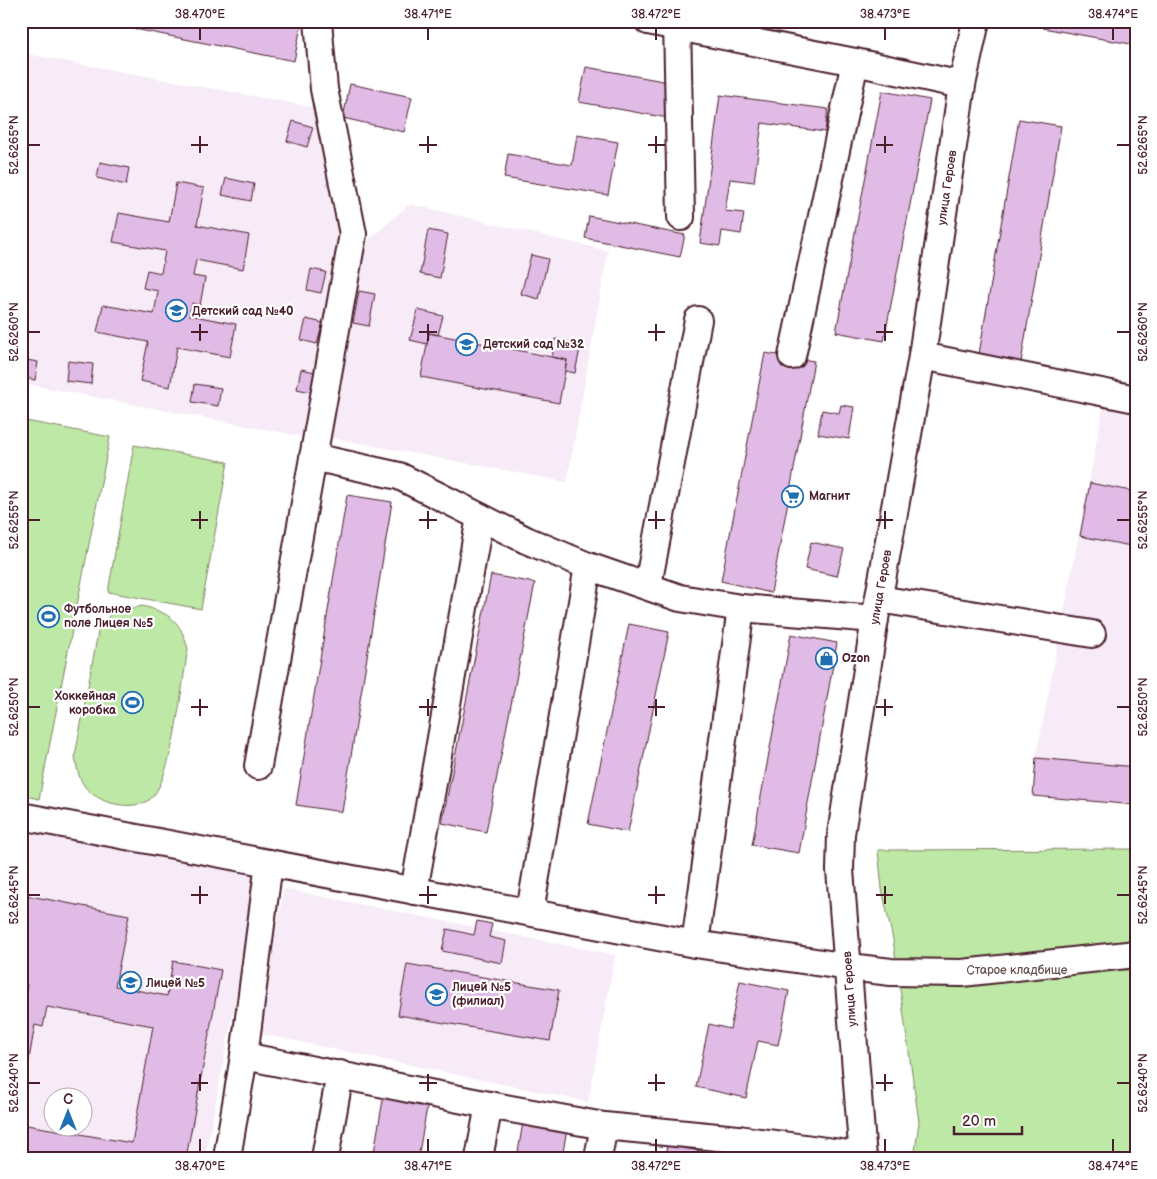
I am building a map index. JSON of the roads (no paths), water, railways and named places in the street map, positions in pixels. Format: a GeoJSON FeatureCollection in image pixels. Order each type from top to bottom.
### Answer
{"type":"FeatureCollection","features":[{"type":"Feature","properties":{"kind":"street"},"geometry":{"type":"LineString","coordinates":[[258,766],[353,234],[324,89],[318,21]]}},
{"type":"Feature","properties":{"kind":"street"},"geometry":{"type":"LineString","coordinates":[[648,21],[677,24],[962,85]]}},
{"type":"Feature","properties":{"kind":"street","name":"улица Героев"},"geometry":{"type":"LineString","coordinates":[[863,1157],[840,870],[842,834],[877,609],[922,356],[962,85],[976,21]]}},
{"type":"Feature","properties":{"kind":"street"},"geometry":{"type":"LineString","coordinates":[[677,24],[681,217]]}},
{"type":"Feature","properties":{"kind":"street"},"geometry":{"type":"LineString","coordinates":[[792,356],[855,62]]}},
{"type":"Feature","properties":{"kind":"street"},"geometry":{"type":"LineString","coordinates":[[648,585],[698,320]]}},
{"type":"Feature","properties":{"kind":"street"},"geometry":{"type":"LineString","coordinates":[[922,356],[1136,399]]}},
{"type":"Feature","properties":{"kind":"street"},"geometry":{"type":"LineString","coordinates":[[312,457],[399,476],[526,540],[588,566],[648,585],[680,598],[741,608],[877,609],[1092,634]]}},
{"type":"Feature","properties":{"kind":"street"},"geometry":{"type":"LineString","coordinates":[[414,891],[480,517]]}},
{"type":"Feature","properties":{"kind":"street"},"geometry":{"type":"LineString","coordinates":[[530,912],[588,566]]}},
{"type":"Feature","properties":{"kind":"street"},"geometry":{"type":"LineString","coordinates":[[695,944],[741,608]]}},
{"type":"Feature","properties":{"kind":"street"},"geometry":{"type":"LineString","coordinates":[[21,816],[695,944],[849,967],[891,972],[962,973],[1136,954]]}},
{"type":"Feature","properties":{"kind":"street"},"geometry":{"type":"LineString","coordinates":[[227,1158],[244,1056],[269,863]]}},
{"type":"Feature","properties":{"kind":"street"},"geometry":{"type":"LineString","coordinates":[[244,1056],[490,1106],[737,1148],[863,1157]]}},
{"type":"Feature","properties":{"kind":"street"},"geometry":{"type":"LineString","coordinates":[[325,1158],[340,1074]]}},
{"type":"Feature","properties":{"kind":"street"},"geometry":{"type":"LineString","coordinates":[[479,1158],[490,1106]]}},
{"type":"Feature","properties":{"kind":"street"},"geometry":{"type":"LineString","coordinates":[[598,1158],[604,1126]]}},
{"type":"Feature","properties":{"kind":"place","name":"Детский сад №40"},"geometry":{"type":"Point","coordinates":[176,311]}},
{"type":"Feature","properties":{"kind":"place","name":"Детский сад №32"},"geometry":{"type":"Point","coordinates":[467,344]}},
{"type":"Feature","properties":{"kind":"place","name":"Магнит"},"geometry":{"type":"Point","coordinates":[793,496]}},
{"type":"Feature","properties":{"kind":"place","name":"Футбольное поле Лицея №5"},"geometry":{"type":"Point","coordinates":[48,616]}},
{"type":"Feature","properties":{"kind":"place","name":"Ozon"},"geometry":{"type":"Point","coordinates":[826,658]}},
{"type":"Feature","properties":{"kind":"place","name":"Хоккейная коробка"},"geometry":{"type":"Point","coordinates":[132,703]}},
{"type":"Feature","properties":{"kind":"place","name":"Лицей №5"},"geometry":{"type":"Point","coordinates":[130,983]}},
{"type":"Feature","properties":{"kind":"place","name":"Лицей №5 (филиал)"},"geometry":{"type":"Point","coordinates":[436,994]}},
{"type":"Feature","properties":{"kind":"park label","name":"Старое кладбище"},"geometry":{"type":"Point","coordinates":[1017,970]}}]}
